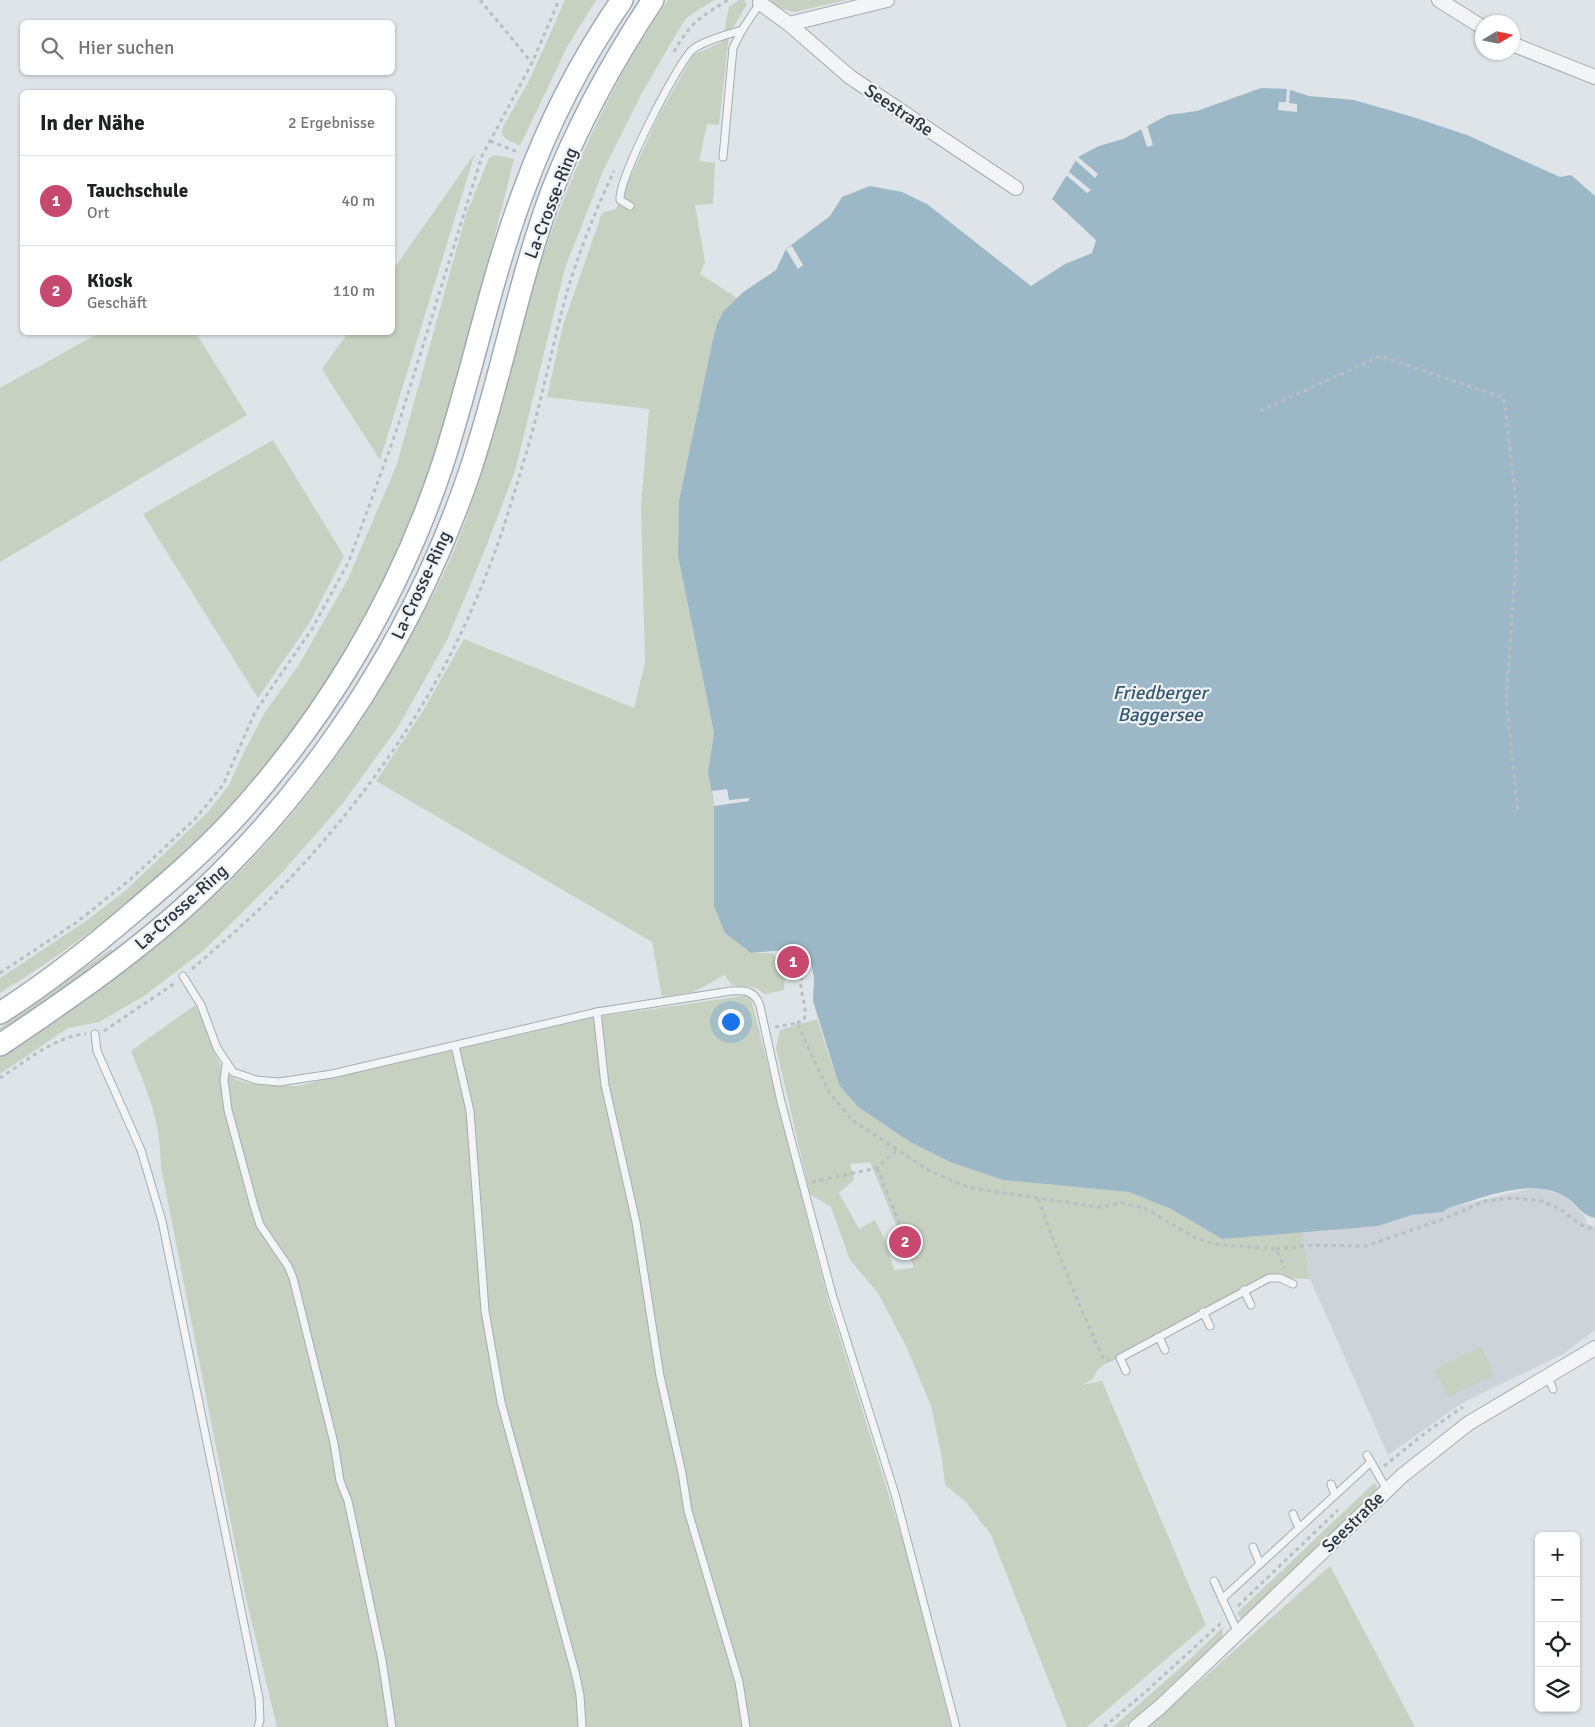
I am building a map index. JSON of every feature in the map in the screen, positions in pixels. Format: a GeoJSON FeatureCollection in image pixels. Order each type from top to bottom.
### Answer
{"type":"FeatureCollection","features":[{"type":"Feature","properties":{"kind":"main road","name":"La-Crosse-Ring"},"geometry":{"type":"LineString","coordinates":[[0,1013],[79,957],[164,887],[191,862],[229,824],[278,768],[340,682],[367,637],[396,582],[429,503],[462,402],[507,241],[532,168],[574,81],[622,0]]}},
{"type":"Feature","properties":{"kind":"main road","name":"La-Crosse-Ring"},"geometry":{"type":"LineString","coordinates":[[0,1045],[116,964],[202,891],[258,833],[296,789],[326,750],[380,669],[410,613],[438,554],[467,478],[524,279],[553,189],[596,96],[653,0]]}},
{"type":"Feature","properties":{"kind":"street"},"geometry":{"type":"LineString","coordinates":[[789,24],[887,0]]}},
{"type":"Feature","properties":{"kind":"street"},"geometry":{"type":"LineString","coordinates":[[1440,0],[1475,23]]}},
{"type":"Feature","properties":{"kind":"street","name":"Seestraße"},"geometry":{"type":"LineString","coordinates":[[760,3],[789,24],[850,78],[1016,188]]}},
{"type":"Feature","properties":{"kind":"street"},"geometry":{"type":"LineString","coordinates":[[1520,47],[1595,77]]}},
{"type":"Feature","properties":{"kind":"street","name":"Seestraße"},"geometry":{"type":"LineString","coordinates":[[1136,1727],[1238,1633],[1387,1490],[1469,1423],[1551,1383],[1595,1348]]}},
{"type":"Feature","properties":{"kind":"lane","name":"Seestraße"},"geometry":{"type":"LineString","coordinates":[[723,157],[733,48],[742,30],[760,3]]}},
{"type":"Feature","properties":{"kind":"lane"},"geometry":{"type":"LineString","coordinates":[[630,206],[620,200],[619,192],[625,176],[657,108],[684,62],[693,49],[742,30]]}},
{"type":"Feature","properties":{"kind":"lane"},"geometry":{"type":"LineString","coordinates":[[183,976],[201,1005],[217,1048],[226,1064],[232,1072],[256,1080],[294,1081],[597,1012],[731,990],[752,992],[760,1006],[802,1184],[851,1360],[900,1512],[956,1727]]}},
{"type":"Feature","properties":{"kind":"lane"},"geometry":{"type":"LineString","coordinates":[[597,1012],[605,1085],[636,1222],[660,1376],[682,1473],[688,1511],[739,1682],[746,1727]]}},
{"type":"Feature","properties":{"kind":"lane"},"geometry":{"type":"LineString","coordinates":[[96,1034],[97,1050],[141,1150],[162,1221],[259,1698],[260,1720],[258,1727]]}},
{"type":"Feature","properties":{"kind":"lane"},"geometry":{"type":"LineString","coordinates":[[454,1046],[470,1111],[485,1302],[494,1364],[516,1465],[539,1536],[575,1672],[580,1695],[582,1727]]}},
{"type":"Feature","properties":{"kind":"lane"},"geometry":{"type":"LineString","coordinates":[[226,1064],[224,1080],[228,1110],[254,1206],[266,1237],[288,1266],[307,1332],[334,1444],[339,1474],[348,1501],[382,1660],[392,1727]]}},
{"type":"Feature","properties":{"kind":"lane"},"geometry":{"type":"LineString","coordinates":[[1126,1371],[1120,1358],[1244,1290],[1269,1278],[1280,1278],[1293,1284]]}},
{"type":"Feature","properties":{"kind":"lane"},"geometry":{"type":"LineString","coordinates":[[1244,1290],[1251,1305]]}},
{"type":"Feature","properties":{"kind":"lane"},"geometry":{"type":"LineString","coordinates":[[1203,1312],[1210,1326]]}},
{"type":"Feature","properties":{"kind":"lane"},"geometry":{"type":"LineString","coordinates":[[1159,1336],[1165,1350]]}},
{"type":"Feature","properties":{"kind":"lane"},"geometry":{"type":"LineString","coordinates":[[1367,1455],[1387,1490]]}},
{"type":"Feature","properties":{"kind":"lane"},"geometry":{"type":"LineString","coordinates":[[1222,1599],[1370,1463]]}},
{"type":"Feature","properties":{"kind":"lane"},"geometry":{"type":"LineString","coordinates":[[1331,1484],[1336,1495]]}},
{"type":"Feature","properties":{"kind":"lane"},"geometry":{"type":"LineString","coordinates":[[1293,1514],[1299,1528]]}},
{"type":"Feature","properties":{"kind":"lane"},"geometry":{"type":"LineString","coordinates":[[1253,1548],[1260,1564]]}},
{"type":"Feature","properties":{"kind":"lane"},"geometry":{"type":"LineString","coordinates":[[1214,1581],[1238,1633]]}},
{"type":"Feature","properties":{"kind":"path"},"geometry":{"type":"LineString","coordinates":[[480,0],[532,62]]}},
{"type":"Feature","properties":{"kind":"path"},"geometry":{"type":"LineString","coordinates":[[0,973],[77,922],[132,878],[195,818],[223,785],[255,712],[312,629],[349,561],[396,432],[464,208],[482,156],[532,62],[559,0]]}},
{"type":"Feature","properties":{"kind":"path"},"geometry":{"type":"LineString","coordinates":[[490,141],[518,152]]}},
{"type":"Feature","properties":{"kind":"path"},"geometry":{"type":"LineString","coordinates":[[1260,411],[1380,356],[1504,398],[1517,522],[1506,700],[1518,812]]}},
{"type":"Feature","properties":{"kind":"path"},"geometry":{"type":"LineString","coordinates":[[782,1026],[804,1020],[806,1014],[800,982],[805,970]]}},
{"type":"Feature","properties":{"kind":"path"},"geometry":{"type":"LineString","coordinates":[[797,1023],[829,1092],[852,1120],[930,1171],[970,1188],[1100,1207],[1124,1203],[1146,1209],[1196,1238],[1214,1244],[1276,1249],[1311,1245],[1366,1246],[1441,1220],[1485,1201],[1513,1198],[1542,1201],[1560,1209],[1581,1225],[1595,1230]]}},
{"type":"Feature","properties":{"kind":"path"},"geometry":{"type":"LineString","coordinates":[[802,1184],[877,1168],[897,1150]]}},
{"type":"Feature","properties":{"kind":"path"},"geometry":{"type":"LineString","coordinates":[[877,1168],[902,1230]]}},
{"type":"Feature","properties":{"kind":"path"},"geometry":{"type":"LineString","coordinates":[[1038,1199],[1059,1256],[1103,1358],[1110,1361],[1120,1358]]}},
{"type":"Feature","properties":{"kind":"path"},"geometry":{"type":"LineString","coordinates":[[1276,1249],[1293,1284]]}},
{"type":"Feature","properties":{"kind":"shaded area"},"geometry":{"type":"Polygon","coordinates":[[[1536,1187],[1565,1196],[1584,1215],[1587,1224],[1595,1227],[1595,1330],[1565,1353],[1462,1403],[1388,1455],[1310,1279],[1302,1231],[1378,1226],[1412,1215],[1443,1212],[1448,1208],[1536,1187]]]}},
{"type":"Feature","properties":{"kind":"green space"},"geometry":{"type":"Polygon","coordinates":[[[565,0],[596,0],[567,47],[520,146],[506,139],[502,134],[503,127],[530,79],[565,0]]]}},
{"type":"Feature","properties":{"kind":"green space"},"geometry":{"type":"Polygon","coordinates":[[[668,0],[714,0],[686,18],[642,93],[604,169],[565,268],[515,471],[447,640],[398,727],[343,803],[279,876],[202,952],[144,996],[99,1022],[68,1028],[0,1074],[0,1058],[133,965],[183,925],[236,876],[289,818],[314,787],[359,723],[400,655],[448,565],[483,467],[519,333],[551,232],[579,163],[611,95],[647,31],[668,0]]]}},
{"type":"Feature","properties":{"kind":"green space"},"geometry":{"type":"Polygon","coordinates":[[[739,0],[744,0],[747,4],[729,35],[719,125],[707,124],[699,161],[715,163],[713,204],[695,205],[705,262],[700,274],[737,298],[722,317],[713,339],[679,500],[678,556],[714,733],[708,772],[714,806],[751,953],[773,953],[785,974],[784,990],[764,994],[757,988],[731,985],[725,975],[693,992],[662,997],[652,942],[376,781],[423,711],[464,639],[634,708],[645,663],[641,506],[649,409],[547,397],[563,325],[602,213],[616,209],[658,117],[693,55],[722,42],[729,7],[739,0]]]}},
{"type":"Feature","properties":{"kind":"green space"},"geometry":{"type":"Polygon","coordinates":[[[770,0],[846,0],[795,12],[781,9],[770,0]]]}},
{"type":"Feature","properties":{"kind":"green space"},"geometry":{"type":"Polygon","coordinates":[[[475,153],[380,460],[322,369],[347,335],[395,335],[395,267],[475,153]]]}},
{"type":"Feature","properties":{"kind":"green space"},"geometry":{"type":"Polygon","coordinates":[[[496,155],[514,159],[444,429],[396,558],[354,638],[315,700],[272,758],[225,812],[175,862],[120,909],[62,952],[0,993],[0,978],[86,921],[125,891],[208,812],[229,785],[265,712],[298,666],[348,579],[397,464],[466,215],[489,158],[496,155]]]}},
{"type":"Feature","properties":{"kind":"green space"},"geometry":{"type":"Polygon","coordinates":[[[95,335],[197,335],[247,415],[0,562],[0,388],[95,335]]]}},
{"type":"Feature","properties":{"kind":"green space"},"geometry":{"type":"Polygon","coordinates":[[[273,440],[344,556],[310,622],[258,698],[143,514],[273,440]]]}},
{"type":"Feature","properties":{"kind":"green space"},"geometry":{"type":"Polygon","coordinates":[[[111,949],[115,952],[0,1034],[0,1028],[111,949]]]}},
{"type":"Feature","properties":{"kind":"green space"},"geometry":{"type":"Polygon","coordinates":[[[750,995],[828,1300],[907,1554],[951,1727],[277,1727],[245,1594],[161,1167],[156,1121],[148,1094],[131,1051],[195,1005],[206,1026],[219,1062],[232,1077],[240,1081],[259,1085],[297,1086],[597,1017],[750,995]]]}},
{"type":"Feature","properties":{"kind":"green space"},"geometry":{"type":"Polygon","coordinates":[[[817,1019],[839,1085],[858,1107],[910,1142],[950,1162],[1003,1180],[1129,1192],[1171,1209],[1222,1239],[1302,1231],[1310,1279],[1269,1278],[1120,1358],[1107,1363],[1097,1371],[1093,1379],[1082,1385],[1102,1381],[1206,1625],[1087,1727],[1067,1727],[991,1535],[966,1502],[945,1485],[942,1458],[931,1406],[906,1346],[878,1293],[850,1260],[831,1207],[810,1194],[776,1048],[780,1030],[817,1019]],[[870,1162],[850,1164],[854,1180],[839,1193],[859,1229],[875,1220],[885,1240],[894,1270],[914,1268],[870,1162]]]}},
{"type":"Feature","properties":{"kind":"green space"},"geometry":{"type":"Polygon","coordinates":[[[1481,1347],[1494,1375],[1448,1397],[1435,1370],[1481,1347]]]}},
{"type":"Feature","properties":{"kind":"green space"},"geometry":{"type":"Polygon","coordinates":[[[1374,1483],[1378,1490],[1243,1621],[1237,1613],[1374,1483]]]}},
{"type":"Feature","properties":{"kind":"green space"},"geometry":{"type":"Polygon","coordinates":[[[1330,1566],[1415,1727],[1148,1727],[1330,1566]]]}},
{"type":"Feature","properties":{"kind":"green space"},"geometry":{"type":"Polygon","coordinates":[[[1223,1627],[1222,1637],[1217,1646],[1125,1727],[1113,1727],[1188,1661],[1223,1627]]]}},
{"type":"Feature","properties":{"kind":"water","name":"Friedberger Baggersee"},"geometry":{"type":"Polygon","coordinates":[[[1261,88],[1287,89],[1309,96],[1354,100],[1413,117],[1467,135],[1560,177],[1571,175],[1595,196],[1595,1218],[1585,1214],[1564,1196],[1536,1188],[1506,1191],[1448,1208],[1443,1212],[1412,1215],[1378,1226],[1222,1239],[1171,1209],[1129,1192],[1003,1180],[950,1162],[910,1142],[858,1107],[839,1085],[813,1001],[814,978],[811,962],[804,956],[784,950],[751,953],[725,933],[714,906],[714,806],[708,772],[714,733],[678,556],[679,500],[713,339],[723,312],[742,293],[776,270],[786,249],[830,216],[842,197],[870,186],[902,192],[927,204],[1031,286],[1065,264],[1092,253],[1096,240],[1052,199],[1078,157],[1099,146],[1123,139],[1168,115],[1197,111],[1261,88]]]}},
{"type":"Feature","properties":{"kind":"pier"},"geometry":{"type":"Polygon","coordinates":[[[1287,89],[1290,89],[1289,103],[1297,104],[1297,112],[1278,110],[1279,102],[1286,102],[1287,89]]]}},
{"type":"Feature","properties":{"kind":"pier"},"geometry":{"type":"Polygon","coordinates":[[[1146,122],[1153,145],[1147,147],[1140,125],[1146,122]]]}},
{"type":"Feature","properties":{"kind":"pier"},"geometry":{"type":"Polygon","coordinates":[[[1078,157],[1098,174],[1095,178],[1075,160],[1078,157]]]}},
{"type":"Feature","properties":{"kind":"pier"},"geometry":{"type":"Polygon","coordinates":[[[1069,172],[1091,190],[1087,193],[1066,175],[1069,172]]]}},
{"type":"Feature","properties":{"kind":"pier"},"geometry":{"type":"Polygon","coordinates":[[[792,246],[803,265],[798,269],[786,249],[792,246]]]}},
{"type":"Feature","properties":{"kind":"pier"},"geometry":{"type":"Polygon","coordinates":[[[727,789],[729,800],[749,798],[749,801],[714,806],[712,791],[727,789]]]}},
{"type":"Feature","properties":{"kind":"place","name":"Tauchschule"},"geometry":{"type":"Point","coordinates":[793,962]}},
{"type":"Feature","properties":{"kind":"place","name":"Kiosk"},"geometry":{"type":"Point","coordinates":[905,1242]}}]}
